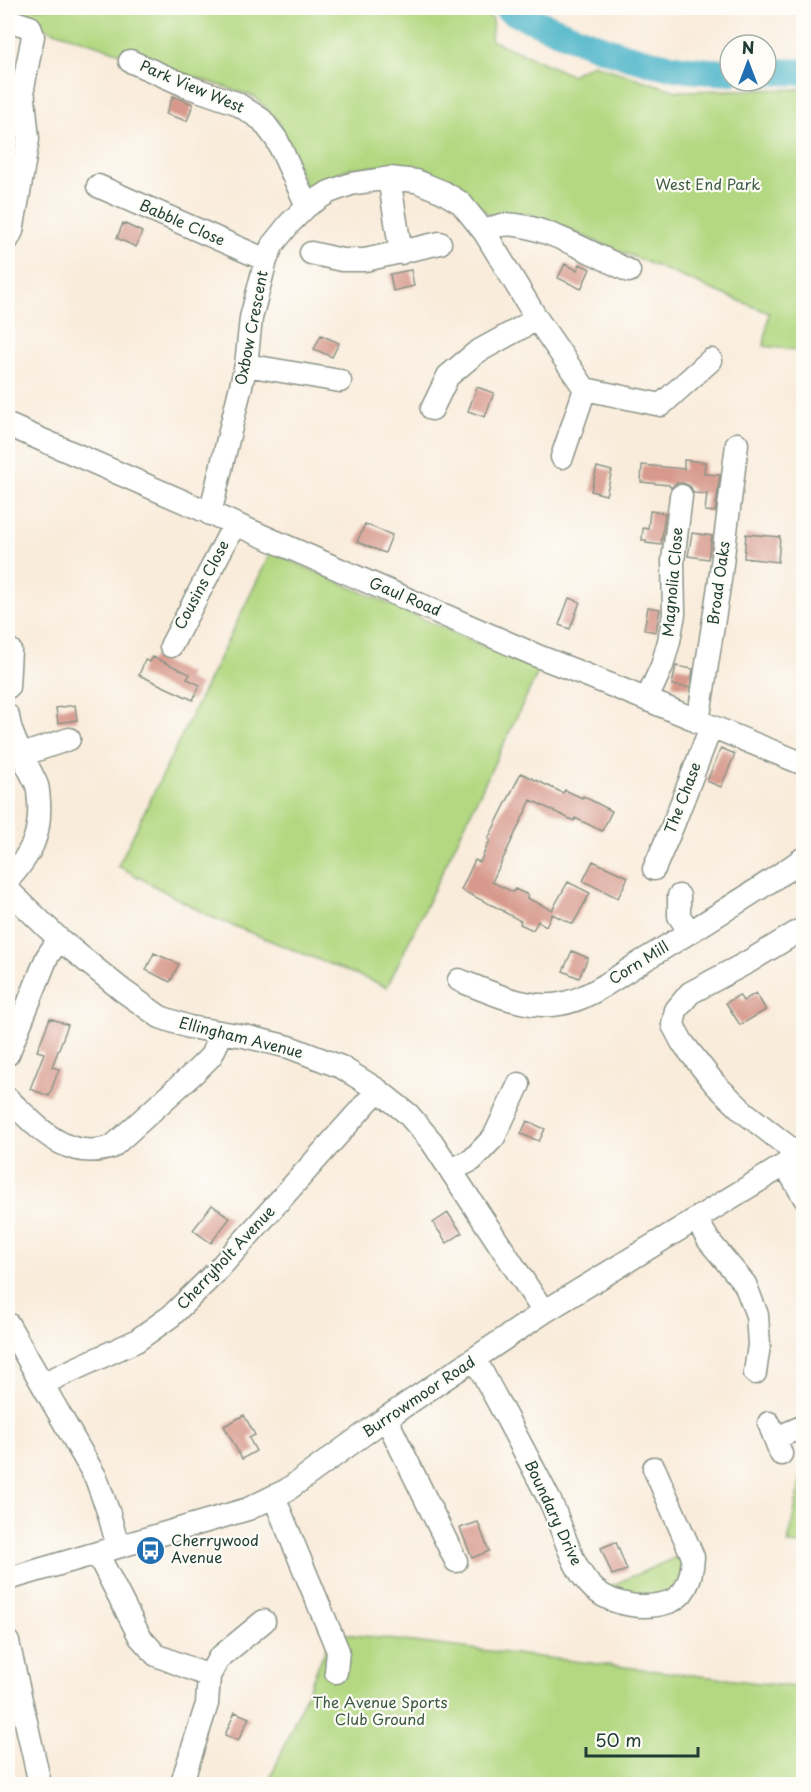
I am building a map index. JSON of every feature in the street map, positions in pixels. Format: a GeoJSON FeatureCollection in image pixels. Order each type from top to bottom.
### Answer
{"type":"FeatureCollection","features":[{"type":"Feature","properties":{"kind":"street"},"geometry":{"type":"LineString","coordinates":[[8,20],[30,27],[33,36],[15,87],[28,139],[14,186],[12,231],[8,238]]}},
{"type":"Feature","properties":{"kind":"street","name":"Park View West"},"geometry":{"type":"LineString","coordinates":[[130,60],[189,87],[236,103],[262,120],[277,140],[307,206]]}},
{"type":"Feature","properties":{"kind":"street"},"geometry":{"type":"LineString","coordinates":[[389,178],[401,252]]}},
{"type":"Feature","properties":{"kind":"street","name":"Oxbow Crescent"},"geometry":{"type":"LineString","coordinates":[[210,514],[246,365],[251,318],[266,260],[273,244],[307,206],[329,192],[351,184],[389,178],[416,181],[443,192],[461,203],[485,232],[537,319],[585,389]]}},
{"type":"Feature","properties":{"kind":"street","name":"Babble Close"},"geometry":{"type":"LineString","coordinates":[[98,186],[266,260]]}},
{"type":"Feature","properties":{"kind":"street"},"geometry":{"type":"LineString","coordinates":[[485,232],[502,225],[525,227],[550,234],[629,272]]}},
{"type":"Feature","properties":{"kind":"street"},"geometry":{"type":"LineString","coordinates":[[311,252],[342,260],[365,260],[440,243]]}},
{"type":"Feature","properties":{"kind":"street"},"geometry":{"type":"LineString","coordinates":[[432,409],[448,376],[477,352],[537,319]]}},
{"type":"Feature","properties":{"kind":"street"},"geometry":{"type":"LineString","coordinates":[[562,457],[585,389],[662,405],[711,360]]}},
{"type":"Feature","properties":{"kind":"street"},"geometry":{"type":"LineString","coordinates":[[246,365],[340,381]]}},
{"type":"Feature","properties":{"kind":"street","name":"Gaul Road"},"geometry":{"type":"LineString","coordinates":[[8,425],[540,657],[804,764]]}},
{"type":"Feature","properties":{"kind":"street","name":"Broad Oaks"},"geometry":{"type":"LineString","coordinates":[[704,724],[737,444]]}},
{"type":"Feature","properties":{"kind":"street","name":"Magnolia Close"},"geometry":{"type":"LineString","coordinates":[[647,699],[662,666],[671,632],[674,614],[673,561],[681,496]]}},
{"type":"Feature","properties":{"kind":"street","name":"Cousins Close"},"geometry":{"type":"LineString","coordinates":[[171,646],[234,525]]}},
{"type":"Feature","properties":{"kind":"street"},"geometry":{"type":"LineString","coordinates":[[8,687],[10,650]]}},
{"type":"Feature","properties":{"kind":"street"},"geometry":{"type":"LineString","coordinates":[[8,716],[10,731],[38,787],[40,823],[32,846],[8,880]]}},
{"type":"Feature","properties":{"kind":"street","name":"The Chase"},"geometry":{"type":"LineString","coordinates":[[654,869],[673,825],[704,724]]}},
{"type":"Feature","properties":{"kind":"street"},"geometry":{"type":"LineString","coordinates":[[22,755],[69,739]]}},
{"type":"Feature","properties":{"kind":"street","name":"Corn Mill"},"geometry":{"type":"LineString","coordinates":[[459,980],[507,999],[545,1005],[577,999],[606,984],[754,893],[804,858]]}},
{"type":"Feature","properties":{"kind":"street","name":"Ellingham Avenue"},"geometry":{"type":"LineString","coordinates":[[8,890],[59,939],[122,990],[160,1017],[189,1027],[244,1036],[290,1047],[340,1067],[378,1090],[408,1114],[432,1142],[544,1312]]}},
{"type":"Feature","properties":{"kind":"street"},"geometry":{"type":"LineString","coordinates":[[679,896],[679,916],[690,932]]}},
{"type":"Feature","properties":{"kind":"street"},"geometry":{"type":"LineString","coordinates":[[804,928],[690,993],[676,1010],[673,1025],[682,1042],[715,1084],[744,1112],[786,1145],[794,1159],[804,1197]]}},
{"type":"Feature","properties":{"kind":"street"},"geometry":{"type":"LineString","coordinates":[[8,1054],[47,957],[59,939]]}},
{"type":"Feature","properties":{"kind":"street"},"geometry":{"type":"LineString","coordinates":[[8,1099],[53,1140],[78,1150],[99,1151],[112,1147],[211,1056],[222,1033]]}},
{"type":"Feature","properties":{"kind":"street"},"geometry":{"type":"LineString","coordinates":[[451,1170],[472,1160],[494,1137],[519,1084]]}},
{"type":"Feature","properties":{"kind":"street","name":"Cherryholt Avenue"},"geometry":{"type":"LineString","coordinates":[[42,1384],[136,1341],[171,1316],[215,1273],[378,1090]]}},
{"type":"Feature","properties":{"kind":"street","name":"Burrowmoor Road"},"geometry":{"type":"LineString","coordinates":[[8,1579],[248,1509],[274,1497],[323,1466],[386,1418],[544,1312],[794,1159]]}},
{"type":"Feature","properties":{"kind":"street"},"geometry":{"type":"LineString","coordinates":[[696,1219],[709,1241],[745,1284],[757,1315],[759,1345],[755,1373]]}},
{"type":"Feature","properties":{"kind":"street"},"geometry":{"type":"LineString","coordinates":[[8,1324],[96,1478],[109,1514],[107,1550],[140,1637],[156,1655],[209,1676]]}},
{"type":"Feature","properties":{"kind":"street","name":"Boundary Drive"},"geometry":{"type":"LineString","coordinates":[[475,1359],[552,1503],[578,1568],[594,1589],[622,1604],[659,1605],[675,1599],[688,1584],[692,1570],[693,1557],[654,1468]]}},
{"type":"Feature","properties":{"kind":"street"},"geometry":{"type":"LineString","coordinates":[[386,1418],[456,1562]]}},
{"type":"Feature","properties":{"kind":"street"},"geometry":{"type":"LineString","coordinates":[[775,1438],[804,1426]]}},
{"type":"Feature","properties":{"kind":"street"},"geometry":{"type":"LineString","coordinates":[[274,1497],[338,1651],[336,1672]]}},
{"type":"Feature","properties":{"kind":"street"},"geometry":{"type":"LineString","coordinates":[[183,1779],[207,1704],[209,1676],[219,1659],[264,1621]]}},
{"type":"Feature","properties":{"kind":"street"},"geometry":{"type":"LineString","coordinates":[[8,1642],[40,1785]]}},
{"type":"Feature","properties":{"kind":"green space","name":"West End Park"},"geometry":{"type":"Polygon","coordinates":[[[8,8],[473,8],[493,19],[491,40],[571,75],[593,64],[676,91],[778,93],[778,89],[803,89],[803,351],[764,346],[769,313],[530,214],[489,215],[463,192],[436,176],[421,171],[389,166],[351,168],[307,190],[280,124],[255,97],[8,16],[8,8]]]}},
{"type":"Feature","properties":{"kind":"green space"},"geometry":{"type":"Polygon","coordinates":[[[271,552],[539,670],[387,987],[211,917],[118,866],[271,552]]]}},
{"type":"Feature","properties":{"kind":"green space"},"geometry":{"type":"Polygon","coordinates":[[[803,1468],[803,1545],[788,1544],[803,1468]]]}},
{"type":"Feature","properties":{"kind":"green space"},"geometry":{"type":"Polygon","coordinates":[[[681,1555],[683,1571],[670,1595],[633,1597],[608,1587],[681,1555]]]}},
{"type":"Feature","properties":{"kind":"green space","name":"The Avenue Sports Club Ground"},"geometry":{"type":"Polygon","coordinates":[[[337,1633],[803,1688],[803,1784],[268,1784],[328,1643],[337,1633]]]}},
{"type":"Feature","properties":{"kind":"building"},"geometry":{"type":"Polygon","coordinates":[[[173,96],[193,104],[187,121],[166,114],[173,96]]]}},
{"type":"Feature","properties":{"kind":"building"},"geometry":{"type":"Polygon","coordinates":[[[123,223],[142,232],[136,247],[117,238],[123,223]]]}},
{"type":"Feature","properties":{"kind":"building"},"geometry":{"type":"Polygon","coordinates":[[[565,264],[577,270],[580,264],[590,269],[581,289],[558,278],[565,264]]]}},
{"type":"Feature","properties":{"kind":"building"},"geometry":{"type":"Polygon","coordinates":[[[411,270],[414,286],[393,291],[390,274],[411,270]]]}},
{"type":"Feature","properties":{"kind":"building"},"geometry":{"type":"Polygon","coordinates":[[[321,335],[339,343],[332,357],[314,349],[321,335]]]}},
{"type":"Feature","properties":{"kind":"building"},"geometry":{"type":"Polygon","coordinates":[[[477,387],[494,393],[485,417],[468,411],[477,387]]]}},
{"type":"Feature","properties":{"kind":"building"},"geometry":{"type":"Polygon","coordinates":[[[684,460],[705,462],[704,474],[720,475],[715,512],[705,511],[707,494],[694,493],[690,486],[683,483],[676,483],[671,488],[669,485],[641,482],[642,465],[684,469],[684,460]]]}},
{"type":"Feature","properties":{"kind":"building"},"geometry":{"type":"Polygon","coordinates":[[[597,467],[612,471],[606,495],[591,491],[597,467]]]}},
{"type":"Feature","properties":{"kind":"building"},"geometry":{"type":"Polygon","coordinates":[[[650,511],[665,513],[661,545],[646,543],[646,540],[642,540],[643,528],[648,529],[650,511]]]}},
{"type":"Feature","properties":{"kind":"building"},"geometry":{"type":"Polygon","coordinates":[[[365,524],[392,535],[385,553],[357,542],[365,524]]]}},
{"type":"Feature","properties":{"kind":"building"},"geometry":{"type":"Polygon","coordinates":[[[692,533],[712,536],[708,559],[688,556],[692,533]]]}},
{"type":"Feature","properties":{"kind":"building"},"geometry":{"type":"Polygon","coordinates":[[[746,534],[780,537],[778,562],[744,558],[746,534]]]}},
{"type":"Feature","properties":{"kind":"building"},"geometry":{"type":"Polygon","coordinates":[[[569,598],[580,602],[570,629],[559,625],[569,598]]]}},
{"type":"Feature","properties":{"kind":"building"},"geometry":{"type":"Polygon","coordinates":[[[648,607],[660,609],[656,632],[644,630],[648,607]]]}},
{"type":"Feature","properties":{"kind":"building"},"geometry":{"type":"Polygon","coordinates":[[[153,657],[190,674],[187,679],[200,685],[193,700],[139,675],[145,660],[150,662],[153,657]]]}},
{"type":"Feature","properties":{"kind":"building"},"geometry":{"type":"Polygon","coordinates":[[[676,666],[693,669],[690,688],[672,685],[676,666]]]}},
{"type":"Feature","properties":{"kind":"building"},"geometry":{"type":"Polygon","coordinates":[[[75,705],[77,720],[58,723],[56,708],[75,705]]]}},
{"type":"Feature","properties":{"kind":"building"},"geometry":{"type":"Polygon","coordinates":[[[721,748],[735,754],[721,787],[707,781],[721,748]]]}},
{"type":"Feature","properties":{"kind":"building"},"geometry":{"type":"Polygon","coordinates":[[[521,773],[563,793],[565,790],[582,798],[583,796],[612,811],[602,831],[575,818],[574,821],[531,800],[492,882],[513,892],[515,889],[528,895],[527,898],[552,910],[568,882],[590,893],[573,924],[552,914],[546,926],[538,921],[533,930],[520,924],[521,921],[504,911],[461,890],[475,860],[480,862],[490,840],[488,839],[521,773]]]}},
{"type":"Feature","properties":{"kind":"building"},"geometry":{"type":"Polygon","coordinates":[[[593,861],[628,877],[618,898],[583,881],[593,861]]]}},
{"type":"Feature","properties":{"kind":"building"},"geometry":{"type":"Polygon","coordinates":[[[572,951],[588,958],[579,978],[563,971],[572,951]]]}},
{"type":"Feature","properties":{"kind":"building"},"geometry":{"type":"Polygon","coordinates":[[[154,953],[179,964],[170,982],[146,970],[154,953]]]}},
{"type":"Feature","properties":{"kind":"building"},"geometry":{"type":"Polygon","coordinates":[[[756,993],[766,1010],[740,1025],[726,1003],[739,995],[743,1001],[756,993]]]}},
{"type":"Feature","properties":{"kind":"building"},"geometry":{"type":"Polygon","coordinates":[[[50,1018],[68,1025],[52,1067],[59,1069],[49,1096],[30,1089],[44,1053],[37,1051],[50,1018]]]}},
{"type":"Feature","properties":{"kind":"building"},"geometry":{"type":"Polygon","coordinates":[[[527,1121],[545,1129],[539,1141],[521,1134],[527,1121]]]}},
{"type":"Feature","properties":{"kind":"building"},"geometry":{"type":"Polygon","coordinates":[[[212,1205],[230,1218],[211,1243],[193,1230],[212,1205]]]}},
{"type":"Feature","properties":{"kind":"building"},"geometry":{"type":"Polygon","coordinates":[[[448,1213],[462,1233],[447,1243],[433,1223],[448,1213]]]}},
{"type":"Feature","properties":{"kind":"building"},"geometry":{"type":"Polygon","coordinates":[[[244,1415],[255,1435],[249,1438],[256,1451],[242,1459],[224,1426],[244,1415]]]}},
{"type":"Feature","properties":{"kind":"building"},"geometry":{"type":"Polygon","coordinates":[[[478,1522],[489,1551],[472,1558],[460,1528],[478,1522]]]}},
{"type":"Feature","properties":{"kind":"building"},"geometry":{"type":"Polygon","coordinates":[[[616,1542],[627,1570],[612,1575],[601,1548],[616,1542]]]}},
{"type":"Feature","properties":{"kind":"building"},"geometry":{"type":"Polygon","coordinates":[[[235,1712],[249,1718],[238,1741],[225,1735],[235,1712]]]}},
{"type":"Feature","properties":{"kind":"waterway"},"geometry":{"type":"LineString","coordinates":[[507,8],[572,37],[622,55],[673,67],[718,72]]}},
{"type":"Feature","properties":{"kind":"waterway"},"geometry":{"type":"LineString","coordinates":[[778,72],[804,72]]}},
{"type":"Feature","properties":{"kind":"place","name":"Cherrywood Avenue"},"geometry":{"type":"Point","coordinates":[150,1550]}}]}
